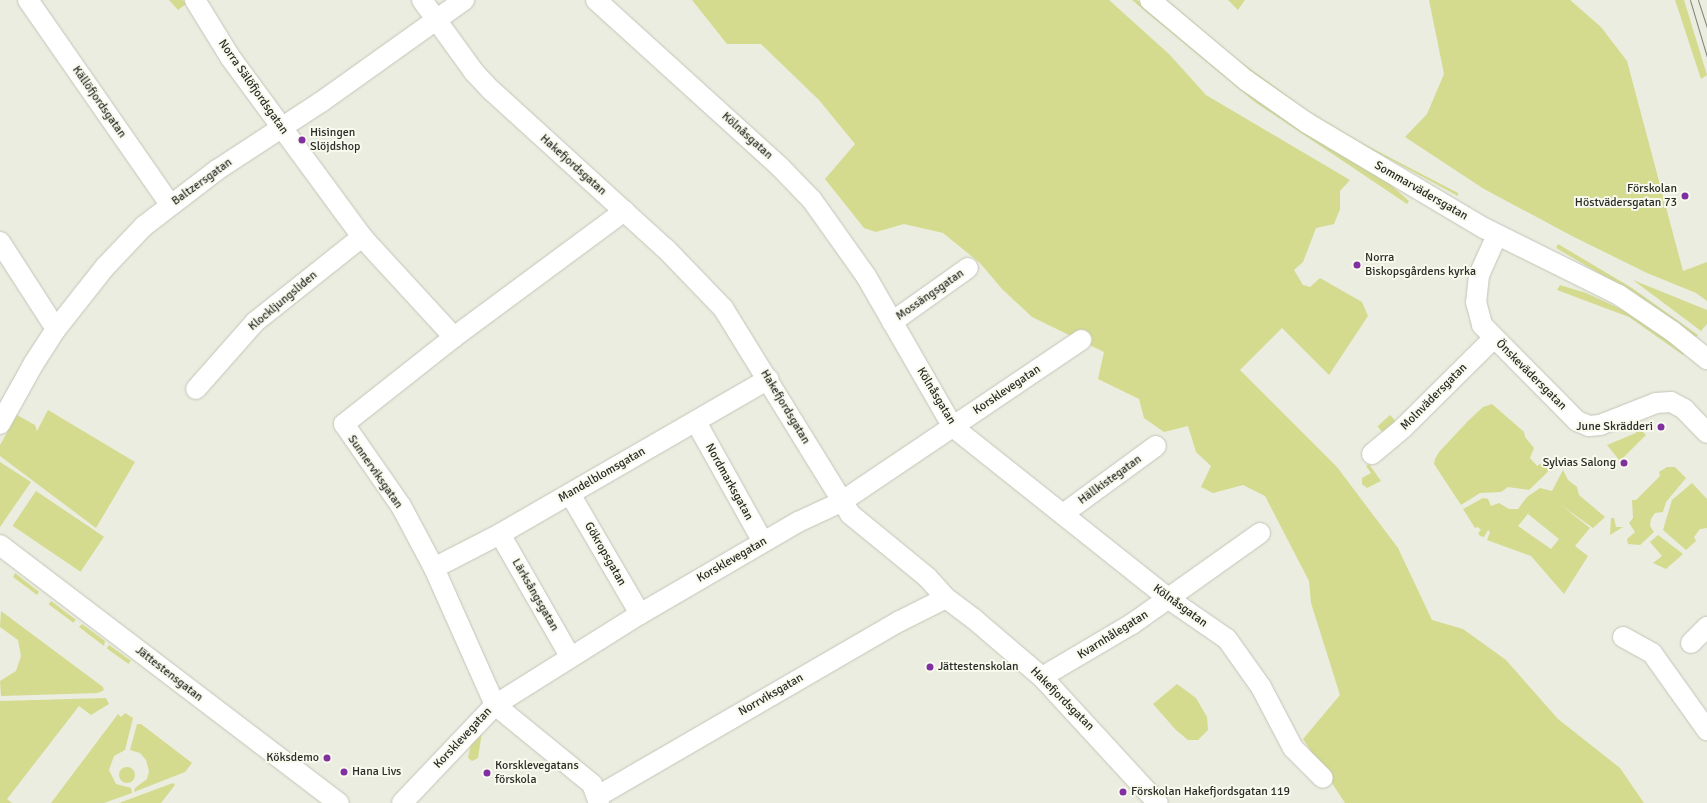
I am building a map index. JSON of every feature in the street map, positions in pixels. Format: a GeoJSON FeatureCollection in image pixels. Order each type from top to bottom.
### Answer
{"type":"FeatureCollection","features":[{"type":"Feature","properties":{"kind":"street","name":"Källöfjordsgatan"},"geometry":{"type":"LineString","coordinates":[[28,0],[170,204]]}},
{"type":"Feature","properties":{"kind":"street","name":"Norra Sälöfjordsgatan"},"geometry":{"type":"LineString","coordinates":[[195,0],[230,56],[281,128],[362,237],[454,337]]}},
{"type":"Feature","properties":{"kind":"street","name":"Hakefjordsgatan"},"geometry":{"type":"LineString","coordinates":[[422,0],[474,72],[491,90],[666,249],[723,308],[769,379],[841,502],[850,514],[928,577],[946,598],[974,619],[1042,677],[1158,803]]}},
{"type":"Feature","properties":{"kind":"street","name":"Baltzersgatan"},"geometry":{"type":"LineString","coordinates":[[0,424],[34,363],[56,329],[125,245],[170,204],[464,0]]}},
{"type":"Feature","properties":{"kind":"street","name":"Kölnåsgatan"},"geometry":{"type":"LineString","coordinates":[[596,0],[800,187],[851,254],[953,427],[1169,599],[1227,639],[1260,687],[1293,748],[1323,778]]}},
{"type":"Feature","properties":{"kind":"street","name":"Sommarvädersgatan"},"geometry":{"type":"LineString","coordinates":[[1150,0],[1247,81],[1307,124],[1497,235],[1618,295],[1672,331],[1707,360]]}},
{"type":"Feature","properties":{"kind":"street","name":"Sunnerviksgatan"},"geometry":{"type":"LineString","coordinates":[[598,799],[592,784],[495,705],[434,568],[401,506],[344,424],[454,337],[624,211]]}},
{"type":"Feature","properties":{"kind":"street","name":"Önskevädersgatan"},"geometry":{"type":"LineString","coordinates":[[1497,235],[1479,275],[1476,302],[1482,325],[1577,421],[1589,426],[1600,425],[1656,403],[1671,402],[1684,410],[1707,432]]}},
{"type":"Feature","properties":{"kind":"street","name":"Klockljungsliden"},"geometry":{"type":"LineString","coordinates":[[196,389],[255,322],[362,237]]}},
{"type":"Feature","properties":{"kind":"street"},"geometry":{"type":"LineString","coordinates":[[0,242],[56,329]]}},
{"type":"Feature","properties":{"kind":"street","name":"Mossängsgatan"},"geometry":{"type":"LineString","coordinates":[[892,322],[968,268]]}},
{"type":"Feature","properties":{"kind":"street","name":"Molnvädersgatan"},"geometry":{"type":"LineString","coordinates":[[1372,454],[1402,428],[1494,338]]}},
{"type":"Feature","properties":{"kind":"street","name":"Korsklevegatan"},"geometry":{"type":"LineString","coordinates":[[402,803],[495,705],[570,656],[640,614],[763,542],[841,502],[1081,340]]}},
{"type":"Feature","properties":{"kind":"street","name":"Mandelblomsgatan"},"geometry":{"type":"LineString","coordinates":[[434,568],[500,534],[769,379]]}},
{"type":"Feature","properties":{"kind":"street","name":"Nordmarksgatan"},"geometry":{"type":"LineString","coordinates":[[696,422],[763,542]]}},
{"type":"Feature","properties":{"kind":"street","name":"Hällkistegatan"},"geometry":{"type":"LineString","coordinates":[[1063,514],[1156,446]]}},
{"type":"Feature","properties":{"kind":"street","name":"Gökropsgatan"},"geometry":{"type":"LineString","coordinates":[[570,494],[640,614]]}},
{"type":"Feature","properties":{"kind":"street","name":"Kvarnhålegatan"},"geometry":{"type":"LineString","coordinates":[[1042,677],[1169,599],[1260,533]]}},
{"type":"Feature","properties":{"kind":"street","name":"Lärksångsgatan"},"geometry":{"type":"LineString","coordinates":[[500,534],[570,656]]}},
{"type":"Feature","properties":{"kind":"street","name":"Jättestensgatan"},"geometry":{"type":"LineString","coordinates":[[0,545],[339,803]]}},
{"type":"Feature","properties":{"kind":"street","name":"Norrviksgatan"},"geometry":{"type":"LineString","coordinates":[[598,799],[900,621],[946,598]]}},
{"type":"Feature","properties":{"kind":"street"},"geometry":{"type":"LineString","coordinates":[[1691,643],[1707,627]]}},
{"type":"Feature","properties":{"kind":"street"},"geometry":{"type":"LineString","coordinates":[[1623,637],[1652,653],[1707,730]]}},
{"type":"Feature","properties":{"kind":"green space"},"geometry":{"type":"Polygon","coordinates":[[[169,0],[183,0],[186,4],[178,10],[169,0]]]}},
{"type":"Feature","properties":{"kind":"green space"},"geometry":{"type":"Polygon","coordinates":[[[692,0],[1109,0],[1169,54],[1206,95],[1350,180],[1340,191],[1340,209],[1334,224],[1316,228],[1303,262],[1294,270],[1303,285],[1310,287],[1320,278],[1362,302],[1368,316],[1329,375],[1282,328],[1240,370],[1337,467],[1398,548],[1432,620],[1463,629],[1506,660],[1558,719],[1620,768],[1644,803],[1345,803],[1303,739],[1340,695],[1311,603],[1309,581],[1265,496],[1243,485],[1213,493],[1201,487],[1211,466],[1196,452],[1188,426],[1164,432],[1144,418],[1139,399],[1098,379],[1104,352],[1032,317],[1002,289],[980,263],[943,233],[904,224],[876,232],[864,228],[825,179],[855,144],[819,100],[761,44],[727,44],[692,0]]]}},
{"type":"Feature","properties":{"kind":"green space"},"geometry":{"type":"Polygon","coordinates":[[[1132,0],[1137,0],[1305,132],[1391,185],[1409,201],[1407,204],[1255,102],[1132,0]]]}},
{"type":"Feature","properties":{"kind":"green space"},"geometry":{"type":"Polygon","coordinates":[[[1163,0],[1167,0],[1238,60],[1308,111],[1360,142],[1458,193],[1458,196],[1328,126],[1258,78],[1163,0]]]}},
{"type":"Feature","properties":{"kind":"green space"},"geometry":{"type":"Polygon","coordinates":[[[1228,0],[1245,0],[1238,10],[1228,0]]]}},
{"type":"Feature","properties":{"kind":"green space"},"geometry":{"type":"Polygon","coordinates":[[[1429,0],[1570,0],[1601,27],[1627,61],[1683,271],[1707,262],[1707,301],[1696,293],[1647,273],[1572,236],[1484,189],[1405,137],[1427,114],[1444,74],[1429,0]]]}},
{"type":"Feature","properties":{"kind":"green space"},"geometry":{"type":"Polygon","coordinates":[[[1675,0],[1684,0],[1707,75],[1701,79],[1675,0]]]}},
{"type":"Feature","properties":{"kind":"green space"},"geometry":{"type":"Polygon","coordinates":[[[1558,244],[1632,288],[1698,335],[1695,338],[1633,293],[1556,248],[1558,244]]]}},
{"type":"Feature","properties":{"kind":"green space"},"geometry":{"type":"Polygon","coordinates":[[[1633,280],[1707,310],[1707,324],[1701,331],[1633,280]]]}},
{"type":"Feature","properties":{"kind":"green space"},"geometry":{"type":"Polygon","coordinates":[[[1560,285],[1586,293],[1634,315],[1685,353],[1683,355],[1629,317],[1557,290],[1560,285]]]}},
{"type":"Feature","properties":{"kind":"green space"},"geometry":{"type":"Polygon","coordinates":[[[1492,404],[1524,432],[1525,437],[1534,448],[1530,458],[1537,466],[1545,461],[1551,460],[1556,464],[1529,490],[1508,487],[1501,492],[1480,493],[1461,505],[1434,464],[1435,459],[1439,452],[1468,421],[1483,407],[1492,404]]]}},
{"type":"Feature","properties":{"kind":"green space"},"geometry":{"type":"Polygon","coordinates":[[[48,410],[135,462],[96,528],[0,456],[0,445],[17,415],[35,425],[37,431],[48,410]]]}},
{"type":"Feature","properties":{"kind":"green space"},"geometry":{"type":"Polygon","coordinates":[[[1390,415],[1400,426],[1387,438],[1377,426],[1390,415]]]}},
{"type":"Feature","properties":{"kind":"green space"},"geometry":{"type":"Polygon","coordinates":[[[1634,423],[1646,435],[1620,461],[1607,445],[1636,433],[1634,423]]]}},
{"type":"Feature","properties":{"kind":"green space"},"geometry":{"type":"Polygon","coordinates":[[[0,462],[31,482],[0,527],[0,462]]]}},
{"type":"Feature","properties":{"kind":"green space"},"geometry":{"type":"Polygon","coordinates":[[[1369,464],[1381,481],[1367,488],[1362,484],[1362,478],[1371,473],[1366,466],[1369,464]]]}},
{"type":"Feature","properties":{"kind":"green space"},"geometry":{"type":"Polygon","coordinates":[[[1667,467],[1675,467],[1686,478],[1666,502],[1663,512],[1655,513],[1651,519],[1650,526],[1654,532],[1640,545],[1628,544],[1627,539],[1635,532],[1629,523],[1633,518],[1632,500],[1636,500],[1660,476],[1659,472],[1667,467]]]}},
{"type":"Feature","properties":{"kind":"green space"},"geometry":{"type":"Polygon","coordinates":[[[1563,470],[1568,480],[1577,487],[1579,495],[1605,517],[1593,528],[1561,505],[1590,528],[1575,546],[1588,556],[1564,594],[1531,556],[1487,540],[1490,532],[1488,530],[1484,537],[1480,536],[1478,533],[1481,530],[1478,527],[1475,528],[1463,509],[1483,498],[1488,499],[1491,506],[1499,503],[1509,509],[1518,509],[1527,497],[1540,488],[1552,491],[1563,470]],[[1531,510],[1518,526],[1551,549],[1559,539],[1528,514],[1531,510]]]}},
{"type":"Feature","properties":{"kind":"green space"},"geometry":{"type":"Polygon","coordinates":[[[1692,483],[1707,499],[1707,528],[1700,529],[1694,537],[1696,541],[1686,550],[1663,530],[1672,500],[1692,483]]]}},
{"type":"Feature","properties":{"kind":"green space"},"geometry":{"type":"Polygon","coordinates":[[[36,491],[104,537],[80,572],[13,526],[36,491]]]}},
{"type":"Feature","properties":{"kind":"green space"},"geometry":{"type":"Polygon","coordinates":[[[1611,518],[1614,518],[1616,527],[1623,527],[1610,535],[1611,518]]]}},
{"type":"Feature","properties":{"kind":"green space"},"geometry":{"type":"Polygon","coordinates":[[[1658,535],[1683,554],[1666,569],[1653,563],[1662,556],[1650,542],[1658,535]]]}},
{"type":"Feature","properties":{"kind":"green space"},"geometry":{"type":"Polygon","coordinates":[[[15,573],[39,592],[37,595],[13,577],[15,573]]]}},
{"type":"Feature","properties":{"kind":"green space"},"geometry":{"type":"Polygon","coordinates":[[[51,601],[76,620],[73,623],[49,604],[51,601]]]}},
{"type":"Feature","properties":{"kind":"green space"},"geometry":{"type":"Polygon","coordinates":[[[1,611],[103,687],[104,690],[98,693],[1,696],[0,681],[16,671],[21,656],[18,640],[0,627],[1,611]]]}},
{"type":"Feature","properties":{"kind":"green space"},"geometry":{"type":"Polygon","coordinates":[[[82,624],[105,641],[104,646],[79,627],[82,624]]]}},
{"type":"Feature","properties":{"kind":"green space"},"geometry":{"type":"Polygon","coordinates":[[[109,645],[131,661],[128,664],[107,648],[109,645]]]}},
{"type":"Feature","properties":{"kind":"green space"},"geometry":{"type":"Polygon","coordinates":[[[1177,684],[1196,698],[1207,717],[1208,730],[1198,740],[1188,740],[1176,730],[1153,704],[1177,684]]]}},
{"type":"Feature","properties":{"kind":"green space"},"geometry":{"type":"Polygon","coordinates":[[[106,698],[109,704],[91,715],[79,706],[7,799],[12,803],[0,803],[0,701],[106,698]]]}},
{"type":"Feature","properties":{"kind":"green space"},"geometry":{"type":"Polygon","coordinates":[[[125,713],[133,718],[125,750],[114,756],[109,770],[116,784],[131,788],[132,793],[104,803],[51,803],[118,714],[121,717],[125,713]]]}},
{"type":"Feature","properties":{"kind":"green space"},"geometry":{"type":"Polygon","coordinates":[[[137,724],[141,724],[192,763],[185,772],[134,792],[135,788],[147,779],[149,771],[146,760],[140,753],[130,750],[137,724]]]}},
{"type":"Feature","properties":{"kind":"green space"},"geometry":{"type":"Polygon","coordinates":[[[482,732],[478,758],[472,761],[468,758],[471,744],[482,732]]]}},
{"type":"Feature","properties":{"kind":"green space"},"geometry":{"type":"Polygon","coordinates":[[[127,767],[133,769],[135,775],[133,781],[127,783],[121,781],[119,775],[121,769],[127,767]]]}},
{"type":"Feature","properties":{"kind":"green space"},"geometry":{"type":"Polygon","coordinates":[[[173,783],[175,785],[161,803],[119,803],[173,783]]]}},
{"type":"Feature","properties":{"kind":"tram line"},"geometry":{"type":"LineString","coordinates":[[1690,0],[1707,57]]}},
{"type":"Feature","properties":{"kind":"tram line"},"geometry":{"type":"LineString","coordinates":[[1698,0],[1707,28]]}},
{"type":"Feature","properties":{"kind":"place","name":"Hisingen Slöjdshop"},"geometry":{"type":"Point","coordinates":[302,140]}},
{"type":"Feature","properties":{"kind":"place","name":"Förskolan Höstvädersgatan 73"},"geometry":{"type":"Point","coordinates":[1685,196]}},
{"type":"Feature","properties":{"kind":"place","name":"Norra Biskopsgårdens kyrka"},"geometry":{"type":"Point","coordinates":[1357,265]}},
{"type":"Feature","properties":{"kind":"place","name":"June Skrädderi"},"geometry":{"type":"Point","coordinates":[1661,427]}},
{"type":"Feature","properties":{"kind":"place","name":"Sylvias Salong"},"geometry":{"type":"Point","coordinates":[1624,463]}},
{"type":"Feature","properties":{"kind":"place","name":"Jättestenskolan"},"geometry":{"type":"Point","coordinates":[930,667]}},
{"type":"Feature","properties":{"kind":"place","name":"Köksdemo"},"geometry":{"type":"Point","coordinates":[327,758]}},
{"type":"Feature","properties":{"kind":"place","name":"Hana Livs"},"geometry":{"type":"Point","coordinates":[344,772]}},
{"type":"Feature","properties":{"kind":"place","name":"Korsklevegatans förskola"},"geometry":{"type":"Point","coordinates":[487,773]}},
{"type":"Feature","properties":{"kind":"place","name":"Förskolan Hakefjordsgatan 119"},"geometry":{"type":"Point","coordinates":[1123,792]}}]}
